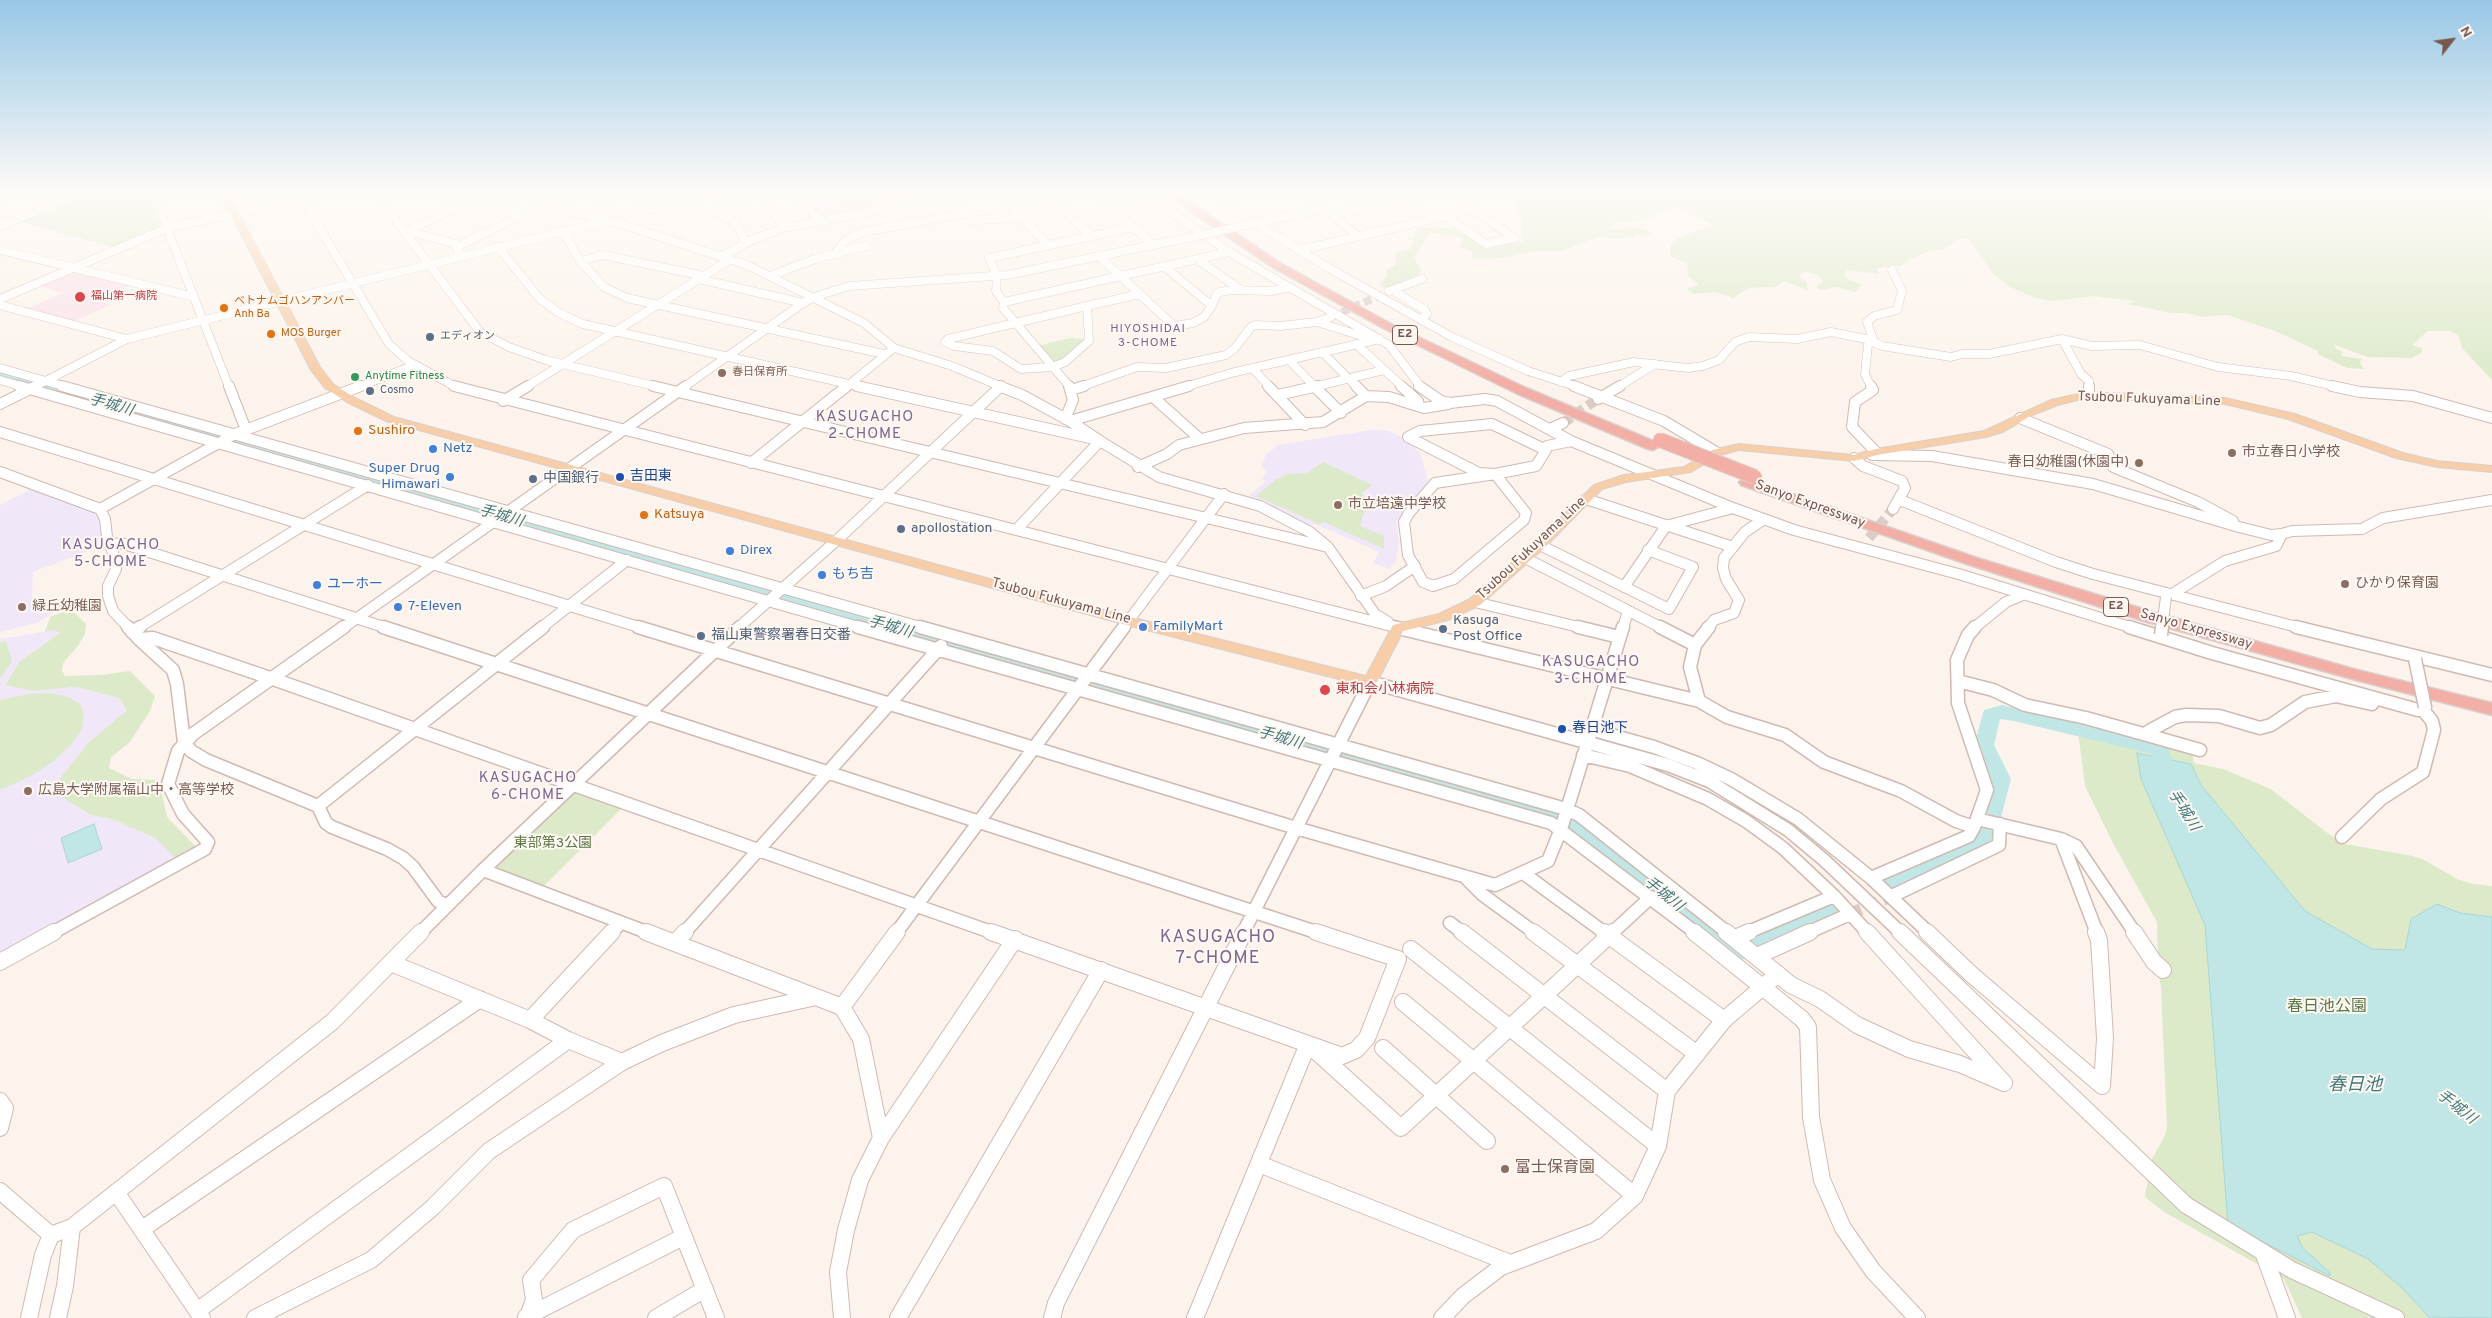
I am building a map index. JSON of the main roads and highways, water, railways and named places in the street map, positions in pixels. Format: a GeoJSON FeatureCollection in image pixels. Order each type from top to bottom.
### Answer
{"type":"FeatureCollection","features":[{"type":"Feature","properties":{"kind":"highway","name":"Sanyo Expressway"},"geometry":{"type":"LineString","coordinates":[[1263,257],[1388,327],[1522,391],[1751,480],[1972,561],[2150,617],[2338,670],[2492,709]]}},
{"type":"Feature","properties":{"kind":"highway","name":"Sanyo Expressway"},"geometry":{"type":"LineString","coordinates":[[1278,257],[1398,323],[1530,386],[1657,443]]}},
{"type":"Feature","properties":{"kind":"highway","name":"Sanyo Expressway"},"geometry":{"type":"LineString","coordinates":[[1751,480],[2152,608],[2336,659],[2492,699]]}},
{"type":"Feature","properties":{"kind":"main road","name":"Tsubou Fukuyama Line"},"geometry":{"type":"LineString","coordinates":[[257,257],[315,368],[329,386],[340,394],[402,424],[1128,620],[1370,682],[1398,628],[1443,617],[1475,602],[1605,484],[1687,470],[1716,452],[1739,447],[1854,458],[1871,453],[1986,434],[1999,430],[2040,408],[2062,400],[2089,396],[2225,401],[2291,416],[2400,456],[2437,464],[2492,469]]}},
{"type":"Feature","properties":{"kind":"water","name":"春日池"},"geometry":{"type":"Polygon","coordinates":[[[2137,753],[2191,764],[2201,785],[2305,911],[2372,949],[2405,950],[2411,919],[2437,904],[2460,913],[2492,917],[2492,1318],[2429,1317],[2401,1287],[2368,1259],[2312,1232],[2297,1236],[2302,1247],[2330,1273],[2330,1276],[2228,1224],[2205,925],[2141,779],[2137,753]]]}},
{"type":"Feature","properties":{"kind":"water"},"geometry":{"type":"Polygon","coordinates":[[[94,824],[102,849],[68,863],[61,838],[94,824]]]}},
{"type":"Feature","properties":{"kind":"waterway","name":"手城川"},"geometry":{"type":"LineString","coordinates":[[0,374],[1549,815],[1576,824],[1735,953],[1742,950]]}},
{"type":"Feature","properties":{"kind":"waterway","name":"手城川"},"geometry":{"type":"LineString","coordinates":[[1888,885],[1985,842],[2001,779],[1984,745],[1991,715],[2002,712],[2014,714],[2161,749],[2167,783]]}},
{"type":"Feature","properties":{"kind":"waterway","name":"手城川"},"geometry":{"type":"LineString","coordinates":[[1752,946],[1836,908]]}},
{"type":"Feature","properties":{"kind":"tunnel"},"geometry":{"type":"LineString","coordinates":[[1331,317],[1385,293]]}},
{"type":"Feature","properties":{"kind":"tunnel"},"geometry":{"type":"LineString","coordinates":[[1563,423],[1596,400]]}},
{"type":"Feature","properties":{"kind":"tunnel"},"geometry":{"type":"LineString","coordinates":[[1869,538],[1893,509]]}},
{"type":"Feature","properties":{"kind":"tunnel"},"geometry":{"type":"LineString","coordinates":[[1850,914],[1892,896]]}},
{"type":"Feature","properties":{"kind":"place","name":"福山第一病院"},"geometry":{"type":"Point","coordinates":[80,297]}},
{"type":"Feature","properties":{"kind":"place","name":"ベトナムゴハンアンバー Anh Ba"},"geometry":{"type":"Point","coordinates":[224,308]}},
{"type":"Feature","properties":{"kind":"place","name":"MOS Burger"},"geometry":{"type":"Point","coordinates":[271,334]}},
{"type":"Feature","properties":{"kind":"place","name":"エディオン"},"geometry":{"type":"Point","coordinates":[430,337]}},
{"type":"Feature","properties":{"kind":"place","name":"春日保育所"},"geometry":{"type":"Point","coordinates":[722,373]}},
{"type":"Feature","properties":{"kind":"place","name":"Anytime Fitness"},"geometry":{"type":"Point","coordinates":[355,377]}},
{"type":"Feature","properties":{"kind":"place","name":"Cosmo"},"geometry":{"type":"Point","coordinates":[370,391]}},
{"type":"Feature","properties":{"kind":"place","name":"Sushiro"},"geometry":{"type":"Point","coordinates":[358,431]}},
{"type":"Feature","properties":{"kind":"place","name":"Netz"},"geometry":{"type":"Point","coordinates":[433,449]}},
{"type":"Feature","properties":{"kind":"place","name":"市立春日小学校"},"geometry":{"type":"Point","coordinates":[2232,453]}},
{"type":"Feature","properties":{"kind":"place","name":"春日幼稚園(休園中)"},"geometry":{"type":"Point","coordinates":[2139,463]}},
{"type":"Feature","properties":{"kind":"place","name":"Super Drug Himawari"},"geometry":{"type":"Point","coordinates":[450,477]}},
{"type":"Feature","properties":{"kind":"place","name":"吉田東"},"geometry":{"type":"Point","coordinates":[620,477]}},
{"type":"Feature","properties":{"kind":"place","name":"中国銀行"},"geometry":{"type":"Point","coordinates":[533,479]}},
{"type":"Feature","properties":{"kind":"place","name":"市立培遠中学校"},"geometry":{"type":"Point","coordinates":[1338,505]}},
{"type":"Feature","properties":{"kind":"place","name":"Katsuya"},"geometry":{"type":"Point","coordinates":[644,515]}},
{"type":"Feature","properties":{"kind":"place","name":"apollostation"},"geometry":{"type":"Point","coordinates":[901,529]}},
{"type":"Feature","properties":{"kind":"place","name":"Direx"},"geometry":{"type":"Point","coordinates":[730,551]}},
{"type":"Feature","properties":{"kind":"place","name":"もち吉"},"geometry":{"type":"Point","coordinates":[822,575]}},
{"type":"Feature","properties":{"kind":"place","name":"ひかり保育園"},"geometry":{"type":"Point","coordinates":[2345,584]}},
{"type":"Feature","properties":{"kind":"place","name":"ユーホー"},"geometry":{"type":"Point","coordinates":[317,585]}},
{"type":"Feature","properties":{"kind":"place","name":"緑丘幼稚園"},"geometry":{"type":"Point","coordinates":[22,607]}},
{"type":"Feature","properties":{"kind":"place","name":"7-Eleven"},"geometry":{"type":"Point","coordinates":[398,607]}},
{"type":"Feature","properties":{"kind":"place","name":"FamilyMart"},"geometry":{"type":"Point","coordinates":[1143,627]}},
{"type":"Feature","properties":{"kind":"place","name":"Kasuga Post Office"},"geometry":{"type":"Point","coordinates":[1443,629]}},
{"type":"Feature","properties":{"kind":"place","name":"福山東警察署春日交番"},"geometry":{"type":"Point","coordinates":[701,636]}},
{"type":"Feature","properties":{"kind":"place","name":"東和会小林病院"},"geometry":{"type":"Point","coordinates":[1325,690]}},
{"type":"Feature","properties":{"kind":"place","name":"春日池下"},"geometry":{"type":"Point","coordinates":[1562,729]}},
{"type":"Feature","properties":{"kind":"place","name":"広島大学附属福山中・高等学校"},"geometry":{"type":"Point","coordinates":[28,791]}},
{"type":"Feature","properties":{"kind":"place","name":"富士保育園"},"geometry":{"type":"Point","coordinates":[1505,1169]}},
{"type":"Feature","properties":{"kind":"district","name":"HIYOSHIDAI 3-CHOME"},"geometry":{"type":"Point","coordinates":[1148,337]}},
{"type":"Feature","properties":{"kind":"district","name":"KASUGACHO 2-CHOME"},"geometry":{"type":"Point","coordinates":[865,426]}},
{"type":"Feature","properties":{"kind":"district","name":"KASUGACHO 5-CHOME"},"geometry":{"type":"Point","coordinates":[111,554]}},
{"type":"Feature","properties":{"kind":"district","name":"KASUGACHO 3-CHOME"},"geometry":{"type":"Point","coordinates":[1591,672]}},
{"type":"Feature","properties":{"kind":"district","name":"KASUGACHO 6-CHOME"},"geometry":{"type":"Point","coordinates":[528,788]}},
{"type":"Feature","properties":{"kind":"district","name":"KASUGACHO 7-CHOME"},"geometry":{"type":"Point","coordinates":[1218,948]}},
{"type":"Feature","properties":{"kind":"park label","name":"東部第3公園"},"geometry":{"type":"Point","coordinates":[553,844]}},
{"type":"Feature","properties":{"kind":"park label","name":"春日池公園"},"geometry":{"type":"Point","coordinates":[2327,1008]}}]}
